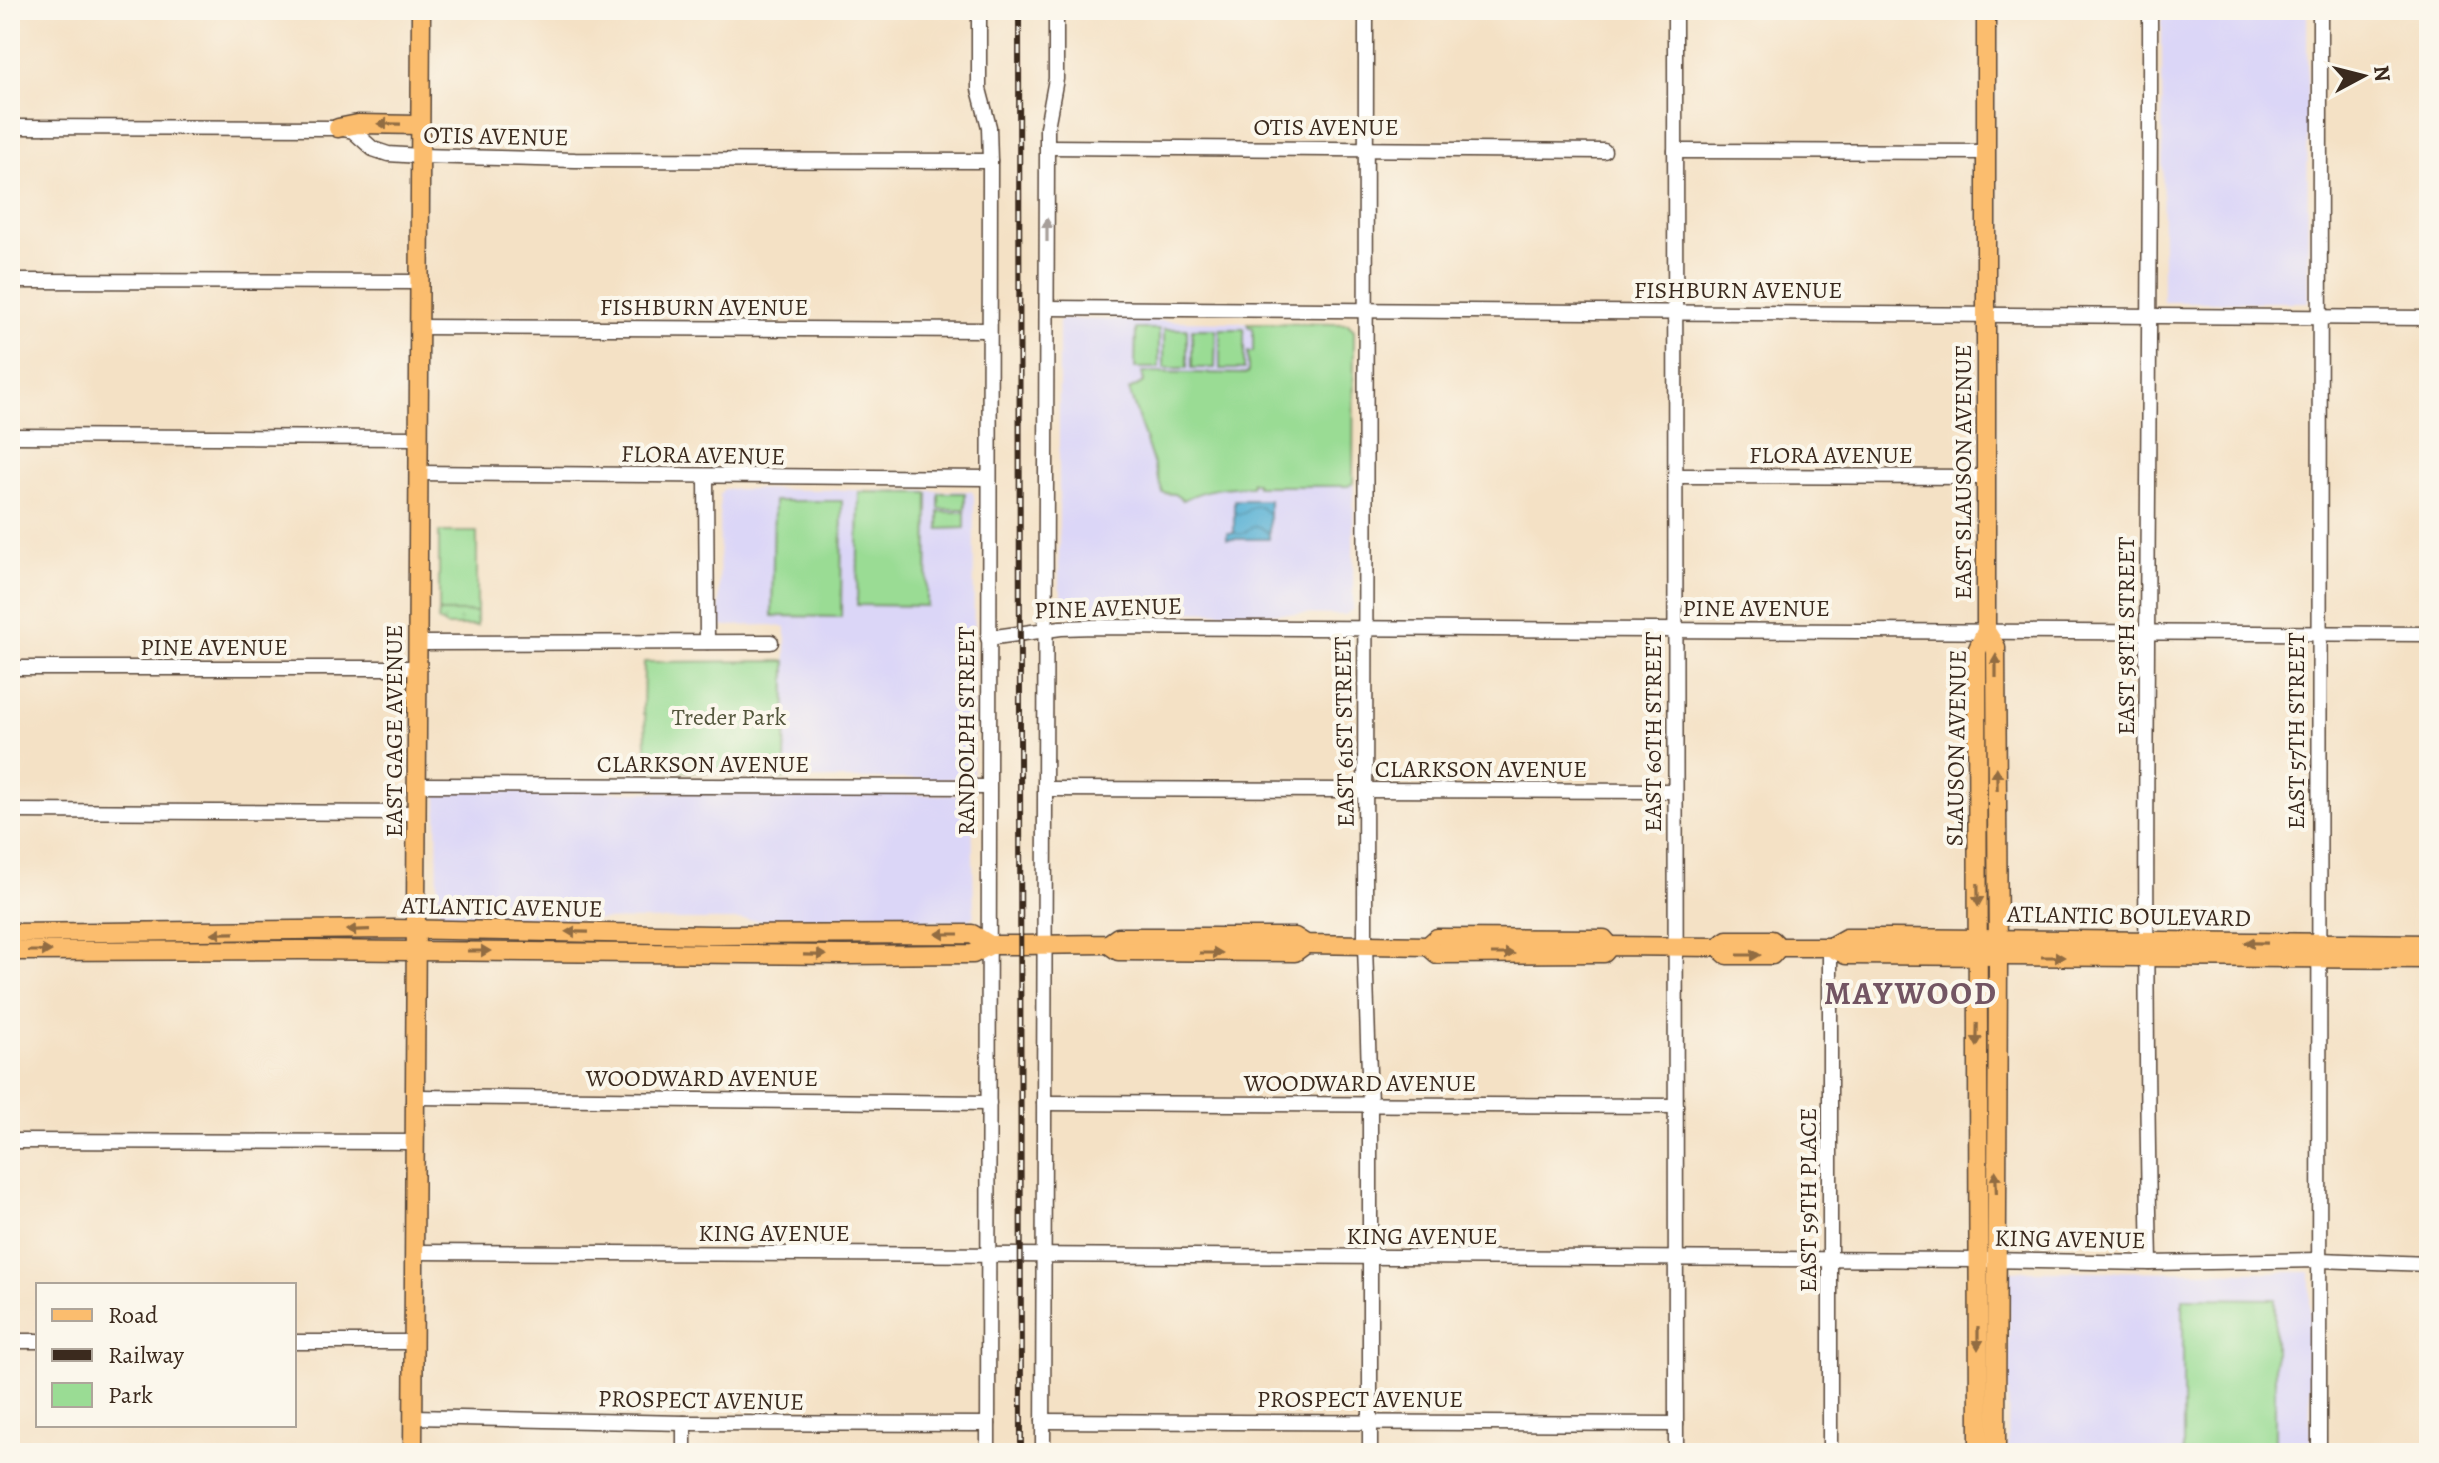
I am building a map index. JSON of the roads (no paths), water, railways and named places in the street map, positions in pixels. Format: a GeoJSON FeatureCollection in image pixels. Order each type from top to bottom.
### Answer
{"type":"FeatureCollection","features":[{"type":"Feature","properties":{"kind":"main road","name":"EAST GAGE AVENUE"},"geometry":{"type":"LineString","coordinates":[[413,1453],[421,10]]}},
{"type":"Feature","properties":{"kind":"main road"},"geometry":{"type":"LineString","coordinates":[[1986,10],[1987,313]]}},
{"type":"Feature","properties":{"kind":"main road"},"geometry":{"type":"LineString","coordinates":[[338,128],[358,124],[420,125]]}},
{"type":"Feature","properties":{"kind":"main road","name":"EAST SLAUSON AVENUE"},"geometry":{"type":"LineString","coordinates":[[1986,631],[1987,313]]}},
{"type":"Feature","properties":{"kind":"main road","name":"SLAUSON AVENUE"},"geometry":{"type":"LineString","coordinates":[[1979,1453],[1977,651],[1986,631]]}},
{"type":"Feature","properties":{"kind":"main road","name":"SLAUSON AVENUE"},"geometry":{"type":"LineString","coordinates":[[1986,631],[1996,647],[1996,1453]]}},
{"type":"Feature","properties":{"kind":"main road","name":"ATLANTIC AVENUE"},"geometry":{"type":"LineString","coordinates":[[10,933],[416,930],[711,935],[972,934],[990,945]]}},
{"type":"Feature","properties":{"kind":"main road"},"geometry":{"type":"LineString","coordinates":[[70,951],[77,942],[104,941],[113,933]]}},
{"type":"Feature","properties":{"kind":"main road","name":"ATLANTIC BOULEVARD"},"geometry":{"type":"LineString","coordinates":[[1043,945],[1108,944],[1118,951],[1191,953],[1295,952],[1306,944],[1428,946],[1437,954],[1604,953],[1610,946],[1718,947],[1727,940],[1772,940],[1779,947],[1830,947],[1846,938],[1998,948],[2319,951],[2429,959]]}},
{"type":"Feature","properties":{"kind":"main road","name":"ATLANTIC BOULEVARD"},"geometry":{"type":"LineString","coordinates":[[2319,951],[2429,944]]}},
{"type":"Feature","properties":{"kind":"main road","name":"ATLANTIC AVENUE"},"geometry":{"type":"LineString","coordinates":[[10,951],[914,955],[973,954],[990,945],[1043,945]]}},
{"type":"Feature","properties":{"kind":"street","name":"RANDOLPH STREET"},"geometry":{"type":"LineString","coordinates":[[979,10],[979,89],[989,127],[990,161],[987,478],[990,945],[988,1453]]}},
{"type":"Feature","properties":{"kind":"street"},"geometry":{"type":"LineString","coordinates":[[1043,1453],[1047,127],[1056,79],[1056,10]]}},
{"type":"Feature","properties":{"kind":"street","name":"EAST 61ST STREET"},"geometry":{"type":"LineString","coordinates":[[1366,10],[1365,945],[1370,1105],[1370,1453]]}},
{"type":"Feature","properties":{"kind":"street","name":"EAST 60TH STREET"},"geometry":{"type":"LineString","coordinates":[[1675,10],[1676,1453]]}},
{"type":"Feature","properties":{"kind":"street","name":"EAST 58TH STREET"},"geometry":{"type":"LineString","coordinates":[[2150,10],[2151,317],[2145,1045],[2150,1263]]}},
{"type":"Feature","properties":{"kind":"street","name":"EAST 57TH STREET"},"geometry":{"type":"LineString","coordinates":[[2319,1453],[2320,10]]}},
{"type":"Feature","properties":{"kind":"street"},"geometry":{"type":"LineString","coordinates":[[10,127],[338,128]]}},
{"type":"Feature","properties":{"kind":"street","name":"OTIS AVENUE"},"geometry":{"type":"LineString","coordinates":[[338,128],[353,131],[373,149],[388,154],[420,156],[591,160],[990,161]]}},
{"type":"Feature","properties":{"kind":"street","name":"OTIS AVENUE"},"geometry":{"type":"LineString","coordinates":[[1047,147],[1604,151]]}},
{"type":"Feature","properties":{"kind":"street"},"geometry":{"type":"LineString","coordinates":[[1675,151],[1987,152]]}},
{"type":"Feature","properties":{"kind":"street"},"geometry":{"type":"LineString","coordinates":[[10,281],[419,282]]}},
{"type":"Feature","properties":{"kind":"street","name":"FISHBURN AVENUE"},"geometry":{"type":"LineString","coordinates":[[1047,308],[2429,318]]}},
{"type":"Feature","properties":{"kind":"street","name":"FISHBURN AVENUE"},"geometry":{"type":"LineString","coordinates":[[418,327],[989,330]]}},
{"type":"Feature","properties":{"kind":"street"},"geometry":{"type":"LineString","coordinates":[[10,436],[418,438]]}},
{"type":"Feature","properties":{"kind":"street","name":"FLORA AVENUE"},"geometry":{"type":"LineString","coordinates":[[418,473],[987,478]]}},
{"type":"Feature","properties":{"kind":"street","name":"FLORA AVENUE"},"geometry":{"type":"LineString","coordinates":[[1675,476],[1986,477]]}},
{"type":"Feature","properties":{"kind":"street"},"geometry":{"type":"LineString","coordinates":[[706,477],[707,642]]}},
{"type":"Feature","properties":{"kind":"street","name":"PINE AVENUE"},"geometry":{"type":"LineString","coordinates":[[988,638],[1044,629],[1365,628],[2429,634]]}},
{"type":"Feature","properties":{"kind":"street"},"geometry":{"type":"LineString","coordinates":[[418,643],[771,642]]}},
{"type":"Feature","properties":{"kind":"street","name":"PINE AVENUE"},"geometry":{"type":"LineString","coordinates":[[10,668],[418,668]]}},
{"type":"Feature","properties":{"kind":"street","name":"CLARKSON AVENUE"},"geometry":{"type":"LineString","coordinates":[[417,785],[988,787]]}},
{"type":"Feature","properties":{"kind":"street","name":"CLARKSON AVENUE"},"geometry":{"type":"LineString","coordinates":[[1047,789],[1675,791]]}},
{"type":"Feature","properties":{"kind":"street"},"geometry":{"type":"LineString","coordinates":[[10,811],[417,813]]}},
{"type":"Feature","properties":{"kind":"street","name":"EAST 59TH PLACE"},"geometry":{"type":"LineString","coordinates":[[1830,947],[1830,1453]]}},
{"type":"Feature","properties":{"kind":"street","name":"WOODWARD AVENUE"},"geometry":{"type":"LineString","coordinates":[[415,1097],[989,1103]]}},
{"type":"Feature","properties":{"kind":"street","name":"WOODWARD AVENUE"},"geometry":{"type":"LineString","coordinates":[[1044,1103],[1676,1106]]}},
{"type":"Feature","properties":{"kind":"street"},"geometry":{"type":"LineString","coordinates":[[10,1141],[415,1142]]}},
{"type":"Feature","properties":{"kind":"street","name":"KING AVENUE"},"geometry":{"type":"LineString","coordinates":[[414,1252],[2150,1263],[2319,1260],[2429,1264]]}},
{"type":"Feature","properties":{"kind":"street"},"geometry":{"type":"LineString","coordinates":[[10,1341],[36,1341]]}},
{"type":"Feature","properties":{"kind":"street"},"geometry":{"type":"LineString","coordinates":[[296,1342],[413,1342]]}},
{"type":"Feature","properties":{"kind":"street","name":"PROSPECT AVENUE"},"geometry":{"type":"LineString","coordinates":[[413,1417],[684,1423],[988,1424]]}},
{"type":"Feature","properties":{"kind":"street","name":"PROSPECT AVENUE"},"geometry":{"type":"LineString","coordinates":[[1043,1421],[1676,1424]]}},
{"type":"Feature","properties":{"kind":"street"},"geometry":{"type":"LineString","coordinates":[[684,1423],[684,1453]]}},
{"type":"Feature","properties":{"kind":"water"},"geometry":{"type":"Polygon","coordinates":[[[1234,500],[1269,500],[1269,539],[1227,539],[1227,533],[1234,533],[1234,500]]]}},
{"type":"Feature","properties":{"kind":"railway"},"geometry":{"type":"LineString","coordinates":[[1019,10],[1021,1453]]}},
{"type":"Feature","properties":{"kind":"district","name":"MAYWOOD"},"geometry":{"type":"Point","coordinates":[1911,993]}},
{"type":"Feature","properties":{"kind":"park label","name":"Treder Park"},"geometry":{"type":"Point","coordinates":[729,717]}}]}
